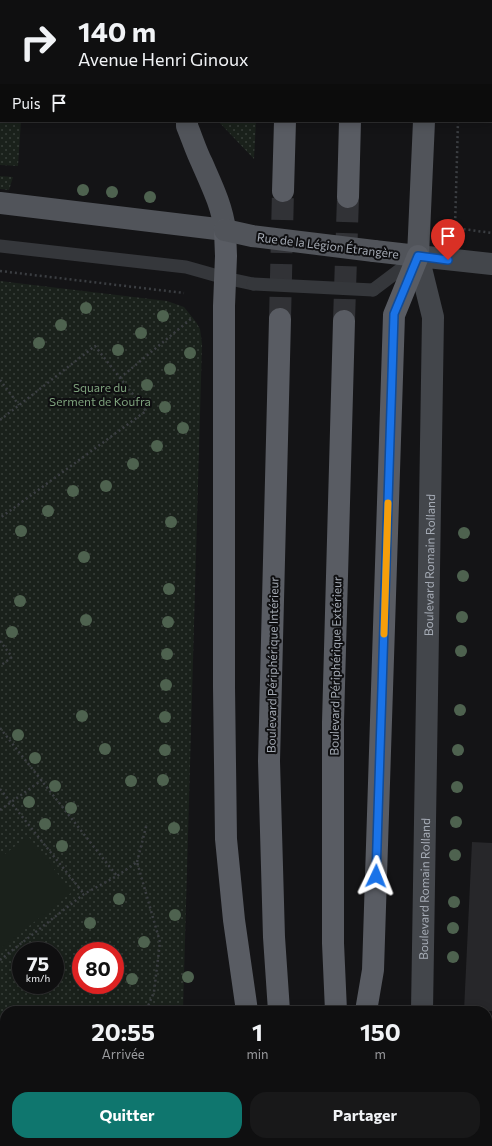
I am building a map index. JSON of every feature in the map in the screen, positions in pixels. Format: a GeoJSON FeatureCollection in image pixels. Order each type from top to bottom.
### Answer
{"type":"FeatureCollection","features":[{"type":"Feature","properties":{"kind":"highway"},"geometry":{"type":"LineString","coordinates":[[283,192],[285,122]]}},
{"type":"Feature","properties":{"kind":"highway"},"geometry":{"type":"LineString","coordinates":[[348,197],[350,122]]}},
{"type":"Feature","properties":{"kind":"highway"},"geometry":{"type":"LineString","coordinates":[[225,230],[224,656],[226,839],[234,920],[246,1006]]}},
{"type":"Feature","properties":{"kind":"highway"},"geometry":{"type":"LineString","coordinates":[[367,1006],[373,970],[394,314],[418,256]]}},
{"type":"Feature","properties":{"kind":"highway","name":"Boulevard Périphérique Intérieur"},"geometry":{"type":"LineString","coordinates":[[279,1006],[274,937],[269,761],[280,318]]}},
{"type":"Feature","properties":{"kind":"highway","name":"Boulevard Périphérique Extérieur"},"geometry":{"type":"LineString","coordinates":[[336,1006],[332,944],[333,722],[344,321]]}},
{"type":"Feature","properties":{"kind":"main road"},"geometry":{"type":"LineString","coordinates":[[186,122],[201,161],[219,201],[225,230]]}},
{"type":"Feature","properties":{"kind":"main road","name":"Boulevard Romain Rolland"},"geometry":{"type":"LineString","coordinates":[[422,1006],[434,324],[418,256],[424,122]]}},
{"type":"Feature","properties":{"kind":"main road","name":"Rue de la Légion Étrangère"},"geometry":{"type":"LineString","coordinates":[[0,202],[225,230],[252,236],[418,256]]}},
{"type":"Feature","properties":{"kind":"main road"},"geometry":{"type":"LineString","coordinates":[[418,256],[492,264]]}},
{"type":"Feature","properties":{"kind":"lane","name":"Rue de la Légion Étrangère"},"geometry":{"type":"LineString","coordinates":[[0,246],[186,267],[253,284],[373,290],[418,256]]}},
{"type":"Feature","properties":{"kind":"path"},"geometry":{"type":"LineString","coordinates":[[458,122],[455,228],[462,261]]}},
{"type":"Feature","properties":{"kind":"path"},"geometry":{"type":"LineString","coordinates":[[455,228],[492,233]]}},
{"type":"Feature","properties":{"kind":"path"},"geometry":{"type":"LineString","coordinates":[[0,271],[184,293]]}},
{"type":"Feature","properties":{"kind":"path"},"geometry":{"type":"LineString","coordinates":[[120,378],[192,318]]}},
{"type":"Feature","properties":{"kind":"path"},"geometry":{"type":"LineString","coordinates":[[0,420],[95,346],[146,411],[0,518]]}},
{"type":"Feature","properties":{"kind":"path"},"geometry":{"type":"LineString","coordinates":[[0,380],[19,405]]}},
{"type":"Feature","properties":{"kind":"path"},"geometry":{"type":"LineString","coordinates":[[0,641],[12,657],[0,666]]}},
{"type":"Feature","properties":{"kind":"path"},"geometry":{"type":"LineString","coordinates":[[0,728],[117,876]]}},
{"type":"Feature","properties":{"kind":"path"},"geometry":{"type":"LineString","coordinates":[[0,810],[42,780]]}},
{"type":"Feature","properties":{"kind":"path"},"geometry":{"type":"LineString","coordinates":[[0,789],[84,894]]}},
{"type":"Feature","properties":{"kind":"path"},"geometry":{"type":"LineString","coordinates":[[147,823],[137,862],[160,942],[154,992],[148,1006]]}},
{"type":"Feature","properties":{"kind":"path"},"geometry":{"type":"LineString","coordinates":[[0,960],[84,894],[117,876],[137,862]]}},
{"type":"Feature","properties":{"kind":"green space"},"geometry":{"type":"Polygon","coordinates":[[[0,122],[21,122],[18,166],[0,165],[0,122]]]}},
{"type":"Feature","properties":{"kind":"green space"},"geometry":{"type":"Polygon","coordinates":[[[219,122],[256,122],[254,159],[219,122]]]}},
{"type":"Feature","properties":{"kind":"green space"},"geometry":{"type":"Polygon","coordinates":[[[0,176],[13,177],[9,190],[0,189],[0,176]]]}},
{"type":"Feature","properties":{"kind":"green space","name":"Square du Serment de Koufra"},"geometry":{"type":"Polygon","coordinates":[[[0,281],[167,301],[184,307],[200,329],[202,344],[183,1006],[0,1006],[0,281]]]}},
{"type":"Feature","properties":{"kind":"green space"},"geometry":{"type":"Polygon","coordinates":[[[28,836],[72,892],[0,949],[0,858],[28,836]]]}},
{"type":"Feature","properties":{"kind":"building"},"geometry":{"type":"Polygon","coordinates":[[[472,842],[492,843],[492,1006],[464,1006],[472,842]]]}},
{"type":"Feature","properties":{"kind":"tunnel"},"geometry":{"type":"LineString","coordinates":[[280,319],[283,191]]}},
{"type":"Feature","properties":{"kind":"tunnel"},"geometry":{"type":"LineString","coordinates":[[344,321],[348,197]]}},
{"type":"Feature","properties":{"kind":"slow traffic"},"geometry":{"type":"LineString","coordinates":[[384,634],[388,503]]}},
{"type":"Feature","properties":{"kind":"route"},"geometry":{"type":"LineString","coordinates":[[376,876],[394,314],[418,256],[448,260]]}}]}
